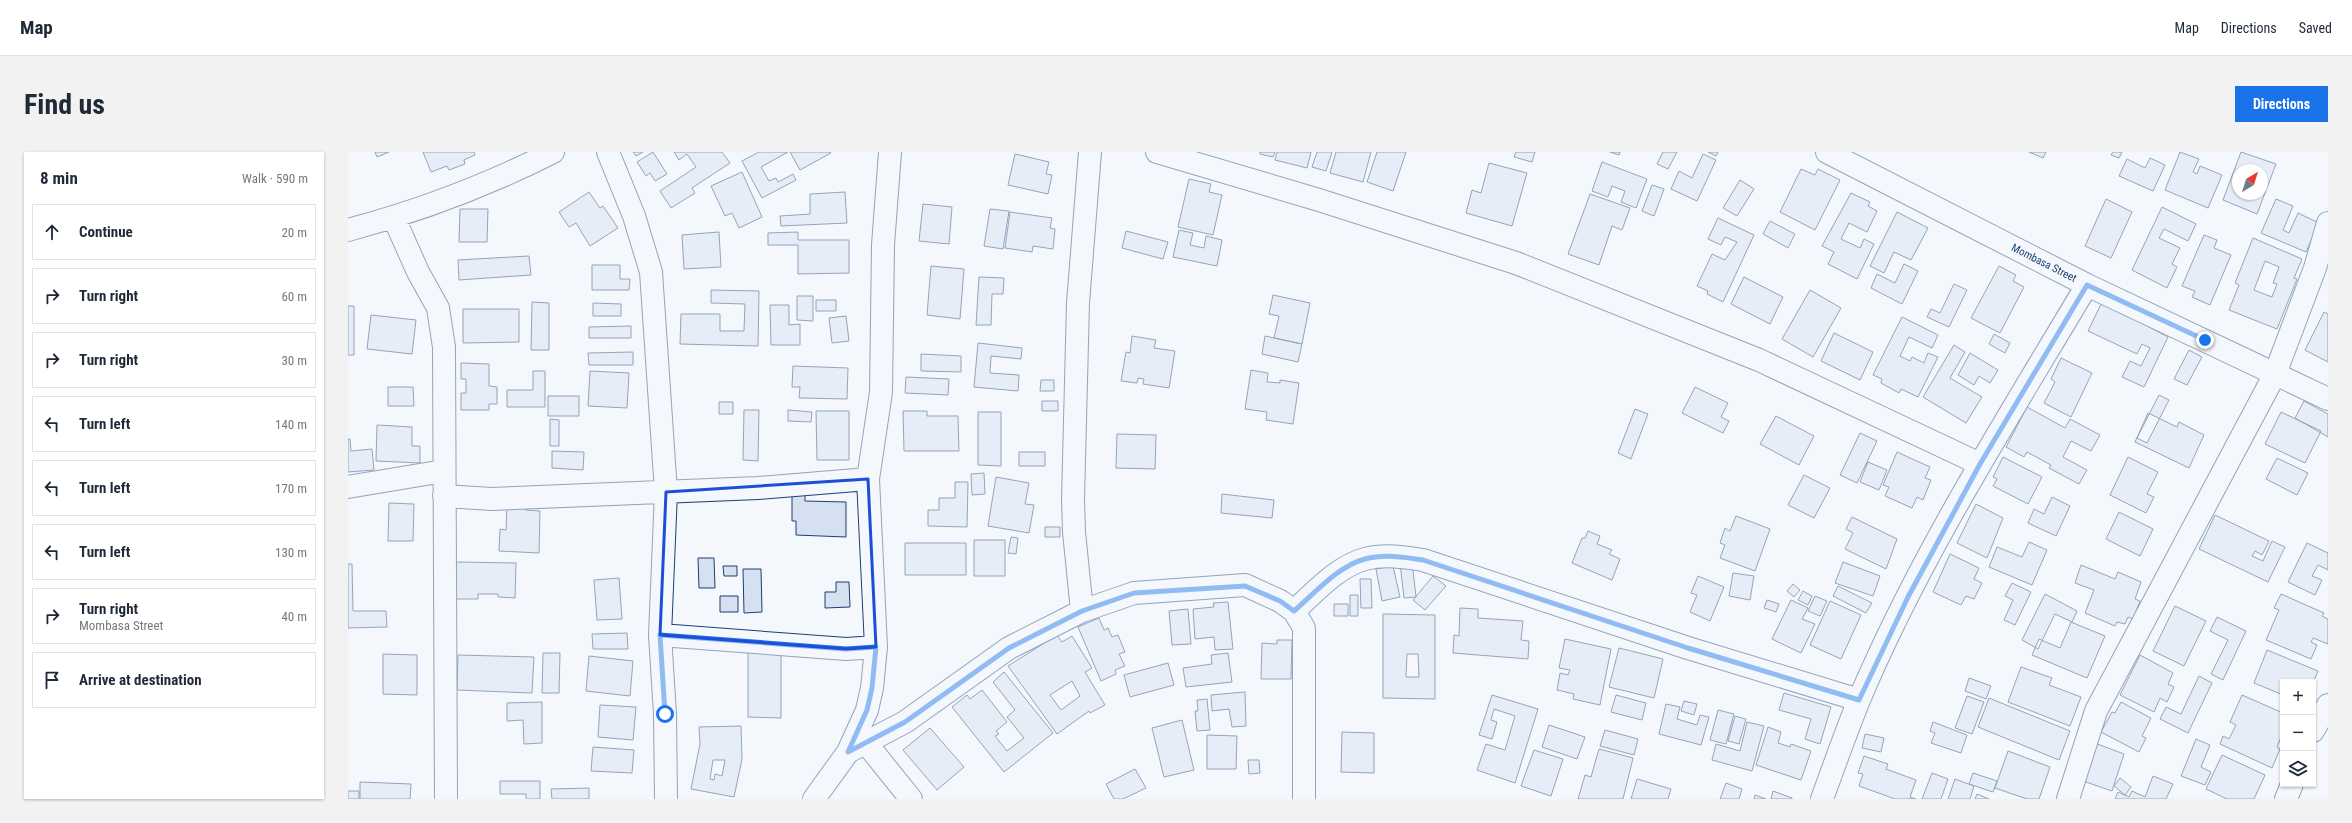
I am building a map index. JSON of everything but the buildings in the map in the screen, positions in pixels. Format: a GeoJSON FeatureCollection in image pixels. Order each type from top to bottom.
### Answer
{"type":"FeatureCollection","features":[{"type":"Feature","properties":{"kind":"street"},"geometry":{"type":"LineString","coordinates":[[348,230],[394,218],[510,174],[553,152]]}},
{"type":"Feature","properties":{"kind":"street"},"geometry":{"type":"LineString","coordinates":[[608,152],[634,216],[651,272],[666,492],[660,635],[665,714],[666,799]]}},
{"type":"Feature","properties":{"kind":"street"},"geometry":{"type":"LineString","coordinates":[[857,747],[872,688],[876,647],[868,479],[881,392],[884,245],[890,152]]}},
{"type":"Feature","properties":{"kind":"street"},"geometry":{"type":"LineString","coordinates":[[1082,611],[1074,532],[1073,498],[1078,303],[1090,152]]}},
{"type":"Feature","properties":{"kind":"street"},"geometry":{"type":"LineString","coordinates":[[1157,152],[1319,200],[1516,263],[1759,360],[1980,464]]}},
{"type":"Feature","properties":{"kind":"street","name":"Mombasa Street"},"geometry":{"type":"LineString","coordinates":[[1828,152],[2087,285],[2328,399]]}},
{"type":"Feature","properties":{"kind":"street"},"geometry":{"type":"LineString","coordinates":[[394,218],[418,272],[438,308],[444,347],[446,799]]}},
{"type":"Feature","properties":{"kind":"street"},"geometry":{"type":"LineString","coordinates":[[2068,799],[2096,711],[2275,374],[2315,268],[2328,223]]}},
{"type":"Feature","properties":{"kind":"street"},"geometry":{"type":"LineString","coordinates":[[1822,799],[1859,700],[1908,597],[1980,464],[2087,285]]}},
{"type":"Feature","properties":{"kind":"street"},"geometry":{"type":"LineString","coordinates":[[348,487],[444,472]]}},
{"type":"Feature","properties":{"kind":"street"},"geometry":{"type":"LineString","coordinates":[[444,496],[492,499],[666,492],[868,479]]}},
{"type":"Feature","properties":{"kind":"street"},"geometry":{"type":"LineString","coordinates":[[1294,611],[1342,571],[1365,559],[1398,556],[1423,560],[1688,648],[1859,700]]}},
{"type":"Feature","properties":{"kind":"street"},"geometry":{"type":"LineString","coordinates":[[814,799],[857,747],[905,722],[1009,648],[1082,611],[1134,593],[1245,586],[1280,601],[1294,611],[1304,628],[1304,799]]}},
{"type":"Feature","properties":{"kind":"street"},"geometry":{"type":"LineString","coordinates":[[660,635],[846,649],[876,647]]}},
{"type":"Feature","properties":{"kind":"street"},"geometry":{"type":"LineString","coordinates":[[2316,726],[2328,705]]}},
{"type":"Feature","properties":{"kind":"street"},"geometry":{"type":"LineString","coordinates":[[857,747],[911,799]]}},
{"type":"Feature","properties":{"kind":"street"},"geometry":{"type":"LineString","coordinates":[[2286,799],[2291,787]]}},
{"type":"Feature","properties":{"kind":"highlighted area"},"geometry":{"type":"Polygon","coordinates":[[[868,479],[876,647],[846,649],[660,635],[666,492],[868,479]]]}},
{"type":"Feature","properties":{"kind":"route"},"geometry":{"type":"LineString","coordinates":[[665,714],[660,635],[788,643],[846,649],[876,647],[872,688],[867,710],[848,752],[905,722],[1009,648],[1082,611],[1134,593],[1245,586],[1280,601],[1294,611],[1342,571],[1365,559],[1398,556],[1423,560],[1497,586],[1688,648],[1859,700],[1908,597],[1980,464],[2087,285],[2205,340]]}}]}
